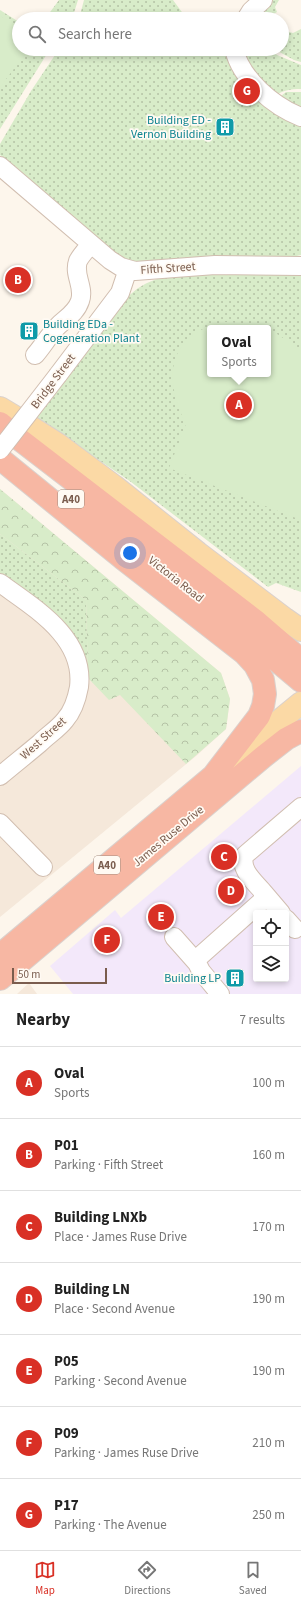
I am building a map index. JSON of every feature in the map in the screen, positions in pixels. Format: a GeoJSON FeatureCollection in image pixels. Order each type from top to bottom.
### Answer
{"type":"FeatureCollection","features":[{"type":"Feature","properties":{"kind":"highway","name":"Victoria Road"},"geometry":{"type":"LineString","coordinates":[[9,434],[269,642],[301,660]]}},
{"type":"Feature","properties":{"kind":"highway","name":"A40"},"geometry":{"type":"LineString","coordinates":[[9,434],[122,558],[244,653],[255,665],[262,680],[265,694],[259,716],[213,776]]}},
{"type":"Feature","properties":{"kind":"highway","name":"Victoria Road"},"geometry":{"type":"LineString","coordinates":[[269,642],[301,681]]}},
{"type":"Feature","properties":{"kind":"highway","name":"James Ruse Drive"},"geometry":{"type":"LineString","coordinates":[[0,980],[113,882],[263,758],[297,735]]}},
{"type":"Feature","properties":{"kind":"highway","name":"James Ruse Drive"},"geometry":{"type":"LineString","coordinates":[[0,955],[213,776]]}},
{"type":"Feature","properties":{"kind":"main road"},"geometry":{"type":"LineString","coordinates":[[9,434],[59,445],[198,553],[301,630]]}},
{"type":"Feature","properties":{"kind":"main road","name":"James Ruse Drive"},"geometry":{"type":"LineString","coordinates":[[213,776],[301,703]]}},
{"type":"Feature","properties":{"kind":"street"},"geometry":{"type":"LineString","coordinates":[[250,12],[263,0]]}},
{"type":"Feature","properties":{"kind":"street"},"geometry":{"type":"LineString","coordinates":[[237,56],[240,64],[260,91],[277,105],[301,117]]}},
{"type":"Feature","properties":{"kind":"street","name":"Fifth Street"},"geometry":{"type":"LineString","coordinates":[[0,166],[91,244],[116,264],[128,270],[215,266],[301,266]]}},
{"type":"Feature","properties":{"kind":"street"},"geometry":{"type":"LineString","coordinates":[[35,355],[58,326],[71,316],[78,306],[81,290],[76,267],[79,259],[91,244]]}},
{"type":"Feature","properties":{"kind":"street","name":"Bridge Street"},"geometry":{"type":"LineString","coordinates":[[9,434],[58,375],[120,293],[128,270]]}},
{"type":"Feature","properties":{"kind":"street","name":"West Street"},"geometry":{"type":"LineString","coordinates":[[0,582],[35,608],[69,642],[78,661],[80,677],[78,694],[73,708],[65,720],[0,776]]}},
{"type":"Feature","properties":{"kind":"street"},"geometry":{"type":"LineString","coordinates":[[278,910],[244,868],[242,860],[245,855],[301,806]]}},
{"type":"Feature","properties":{"kind":"street"},"geometry":{"type":"LineString","coordinates":[[0,823],[43,867]]}},
{"type":"Feature","properties":{"kind":"street"},"geometry":{"type":"LineString","coordinates":[[197,963],[203,952],[262,902],[264,893]]}},
{"type":"Feature","properties":{"kind":"street"},"geometry":{"type":"LineString","coordinates":[[174,937],[197,963],[201,971],[220,994]]}},
{"type":"Feature","properties":{"kind":"shaded area"},"geometry":{"type":"Polygon","coordinates":[[[0,489],[221,673],[230,699],[226,729],[196,756],[0,917],[0,489]]]}},
{"type":"Feature","properties":{"kind":"shaded area"},"geometry":{"type":"Polygon","coordinates":[[[301,766],[301,994],[73,994],[50,966],[115,910],[121,918],[301,766]]]}},
{"type":"Feature","properties":{"kind":"shaded area"},"geometry":{"type":"Polygon","coordinates":[[[29,983],[37,994],[17,994],[29,983]]]}},
{"type":"Feature","properties":{"kind":"green space"},"geometry":{"type":"Polygon","coordinates":[[[59,0],[78,0],[74,12],[50,12],[59,0]]]}},
{"type":"Feature","properties":{"kind":"green space"},"geometry":{"type":"Polygon","coordinates":[[[84,0],[173,0],[182,12],[81,12],[84,0]]]}},
{"type":"Feature","properties":{"kind":"green space"},"geometry":{"type":"Polygon","coordinates":[[[269,0],[279,0],[275,7],[277,12],[258,11],[269,0]]]}},
{"type":"Feature","properties":{"kind":"green space"},"geometry":{"type":"Polygon","coordinates":[[[0,10],[12,18],[12,56],[46,56],[0,129],[0,10]]]}},
{"type":"Feature","properties":{"kind":"green space"},"geometry":{"type":"Polygon","coordinates":[[[0,15],[12,24],[12,56],[24,56],[0,87],[0,15]]]}},
{"type":"Feature","properties":{"kind":"green space"},"geometry":{"type":"Polygon","coordinates":[[[301,29],[301,62],[287,56],[289,56],[289,32],[293,33],[301,29]]]}},
{"type":"Feature","properties":{"kind":"green space"},"geometry":{"type":"Polygon","coordinates":[[[54,56],[231,56],[247,82],[239,89],[247,99],[256,92],[301,121],[301,255],[287,258],[135,263],[128,262],[114,255],[17,168],[0,155],[0,144],[31,91],[54,56]]]}},
{"type":"Feature","properties":{"kind":"green space"},"geometry":{"type":"Polygon","coordinates":[[[244,56],[279,56],[301,65],[301,89],[286,90],[274,97],[244,56]]]}},
{"type":"Feature","properties":{"kind":"green space"},"geometry":{"type":"Polygon","coordinates":[[[286,92],[301,92],[301,112],[281,96],[286,92]]]}},
{"type":"Feature","properties":{"kind":"green space"},"geometry":{"type":"Polygon","coordinates":[[[301,272],[301,592],[276,583],[268,587],[131,482],[36,417],[126,299],[142,286],[161,278],[161,275],[301,272]]]}},
{"type":"Feature","properties":{"kind":"green space"},"geometry":{"type":"Polygon","coordinates":[[[225,322],[250,325],[216,325],[225,322]]]}},
{"type":"Feature","properties":{"kind":"green space"},"geometry":{"type":"Polygon","coordinates":[[[206,328],[207,377],[271,377],[271,332],[277,334],[301,350],[301,520],[169,468],[186,424],[178,407],[174,390],[173,374],[175,360],[181,347],[191,336],[206,328]]]}},
{"type":"Feature","properties":{"kind":"green space"},"geometry":{"type":"Polygon","coordinates":[[[0,489],[221,673],[230,699],[226,729],[186,764],[120,695],[109,700],[88,678],[86,600],[0,534],[0,489]]]}},
{"type":"Feature","properties":{"kind":"green space"},"geometry":{"type":"Polygon","coordinates":[[[0,534],[86,600],[88,678],[80,649],[0,574],[0,534]]]}},
{"type":"Feature","properties":{"kind":"place","name":"P17"},"geometry":{"type":"Point","coordinates":[247,91]}},
{"type":"Feature","properties":{"kind":"place","name":"Building ED - Vernon Building"},"geometry":{"type":"Point","coordinates":[225,127]}},
{"type":"Feature","properties":{"kind":"place","name":"P01"},"geometry":{"type":"Point","coordinates":[18,280]}},
{"type":"Feature","properties":{"kind":"place","name":"Building EDa - Cogeneration Plant"},"geometry":{"type":"Point","coordinates":[29,331]}},
{"type":"Feature","properties":{"kind":"place","name":"Oval"},"geometry":{"type":"Point","coordinates":[239,405]}},
{"type":"Feature","properties":{"kind":"place","name":"Building LNXb"},"geometry":{"type":"Point","coordinates":[224,857]}},
{"type":"Feature","properties":{"kind":"place","name":"Building LN"},"geometry":{"type":"Point","coordinates":[231,891]}},
{"type":"Feature","properties":{"kind":"place","name":"P05"},"geometry":{"type":"Point","coordinates":[161,917]}},
{"type":"Feature","properties":{"kind":"place","name":"P09"},"geometry":{"type":"Point","coordinates":[107,940]}},
{"type":"Feature","properties":{"kind":"place","name":"Building LP"},"geometry":{"type":"Point","coordinates":[235,978]}}]}
